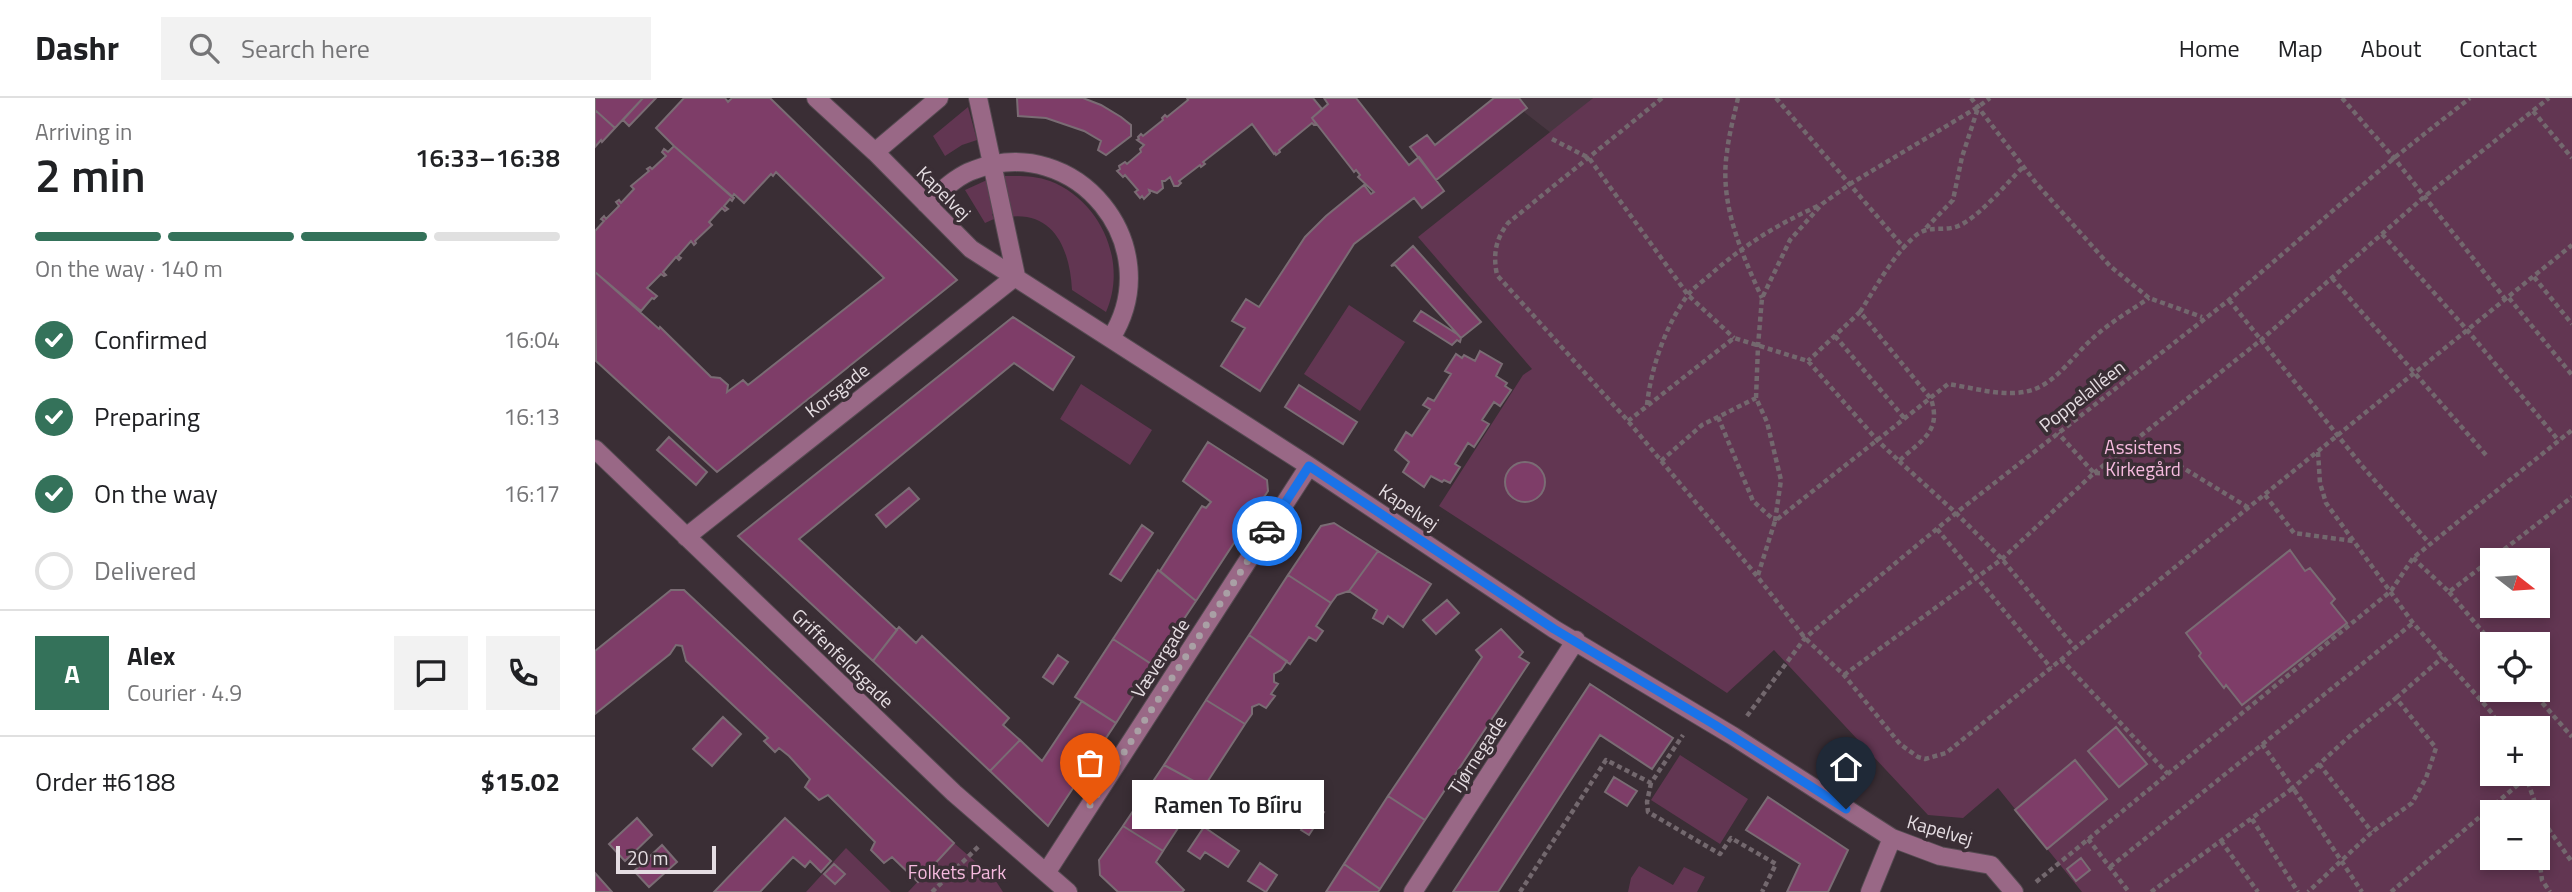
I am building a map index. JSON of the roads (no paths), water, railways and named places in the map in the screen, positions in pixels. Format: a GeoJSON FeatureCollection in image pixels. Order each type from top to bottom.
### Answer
{"type":"FeatureCollection","features":[{"type":"Feature","properties":{"kind":"street","name":"Kapelvej"},"geometry":{"type":"LineString","coordinates":[[817,98],[971,249],[1309,466],[1554,629],[1733,736],[1892,838],[1940,856],[1991,865],[2014,892]]}},
{"type":"Feature","properties":{"kind":"street"},"geometry":{"type":"LineString","coordinates":[[875,152],[939,98]]}},
{"type":"Feature","properties":{"kind":"street"},"geometry":{"type":"LineString","coordinates":[[978,98],[1016,276]]}},
{"type":"Feature","properties":{"kind":"street"},"geometry":{"type":"LineString","coordinates":[[926,204],[957,178],[992,164],[1021,162],[1055,170],[1091,190],[1102,203],[1122,239],[1127,259],[1127,297],[1121,322],[1111,338]]}},
{"type":"Feature","properties":{"kind":"street","name":"Korsgade"},"geometry":{"type":"LineString","coordinates":[[686,537],[1016,276]]}},
{"type":"Feature","properties":{"kind":"street","name":"Griffenfeldsgade"},"geometry":{"type":"LineString","coordinates":[[599,460],[686,537],[954,793],[1068,892]]}},
{"type":"Feature","properties":{"kind":"street","name":"Vævergade"},"geometry":{"type":"LineString","coordinates":[[1046,873],[1309,466]]}},
{"type":"Feature","properties":{"kind":"street","name":"Tjørnegade"},"geometry":{"type":"LineString","coordinates":[[1413,892],[1576,640]]}},
{"type":"Feature","properties":{"kind":"street"},"geometry":{"type":"LineString","coordinates":[[1870,892],[1892,838]]}},
{"type":"Feature","properties":{"kind":"place","name":"Ramen To Bíiru"},"geometry":{"type":"Point","coordinates":[1090,805]}},
{"type":"Feature","properties":{"kind":"park label","name":"Assistens Kirkegård"},"geometry":{"type":"Point","coordinates":[2143,458]}},
{"type":"Feature","properties":{"kind":"park label","name":"Folkets Park"},"geometry":{"type":"Point","coordinates":[957,872]}}]}
